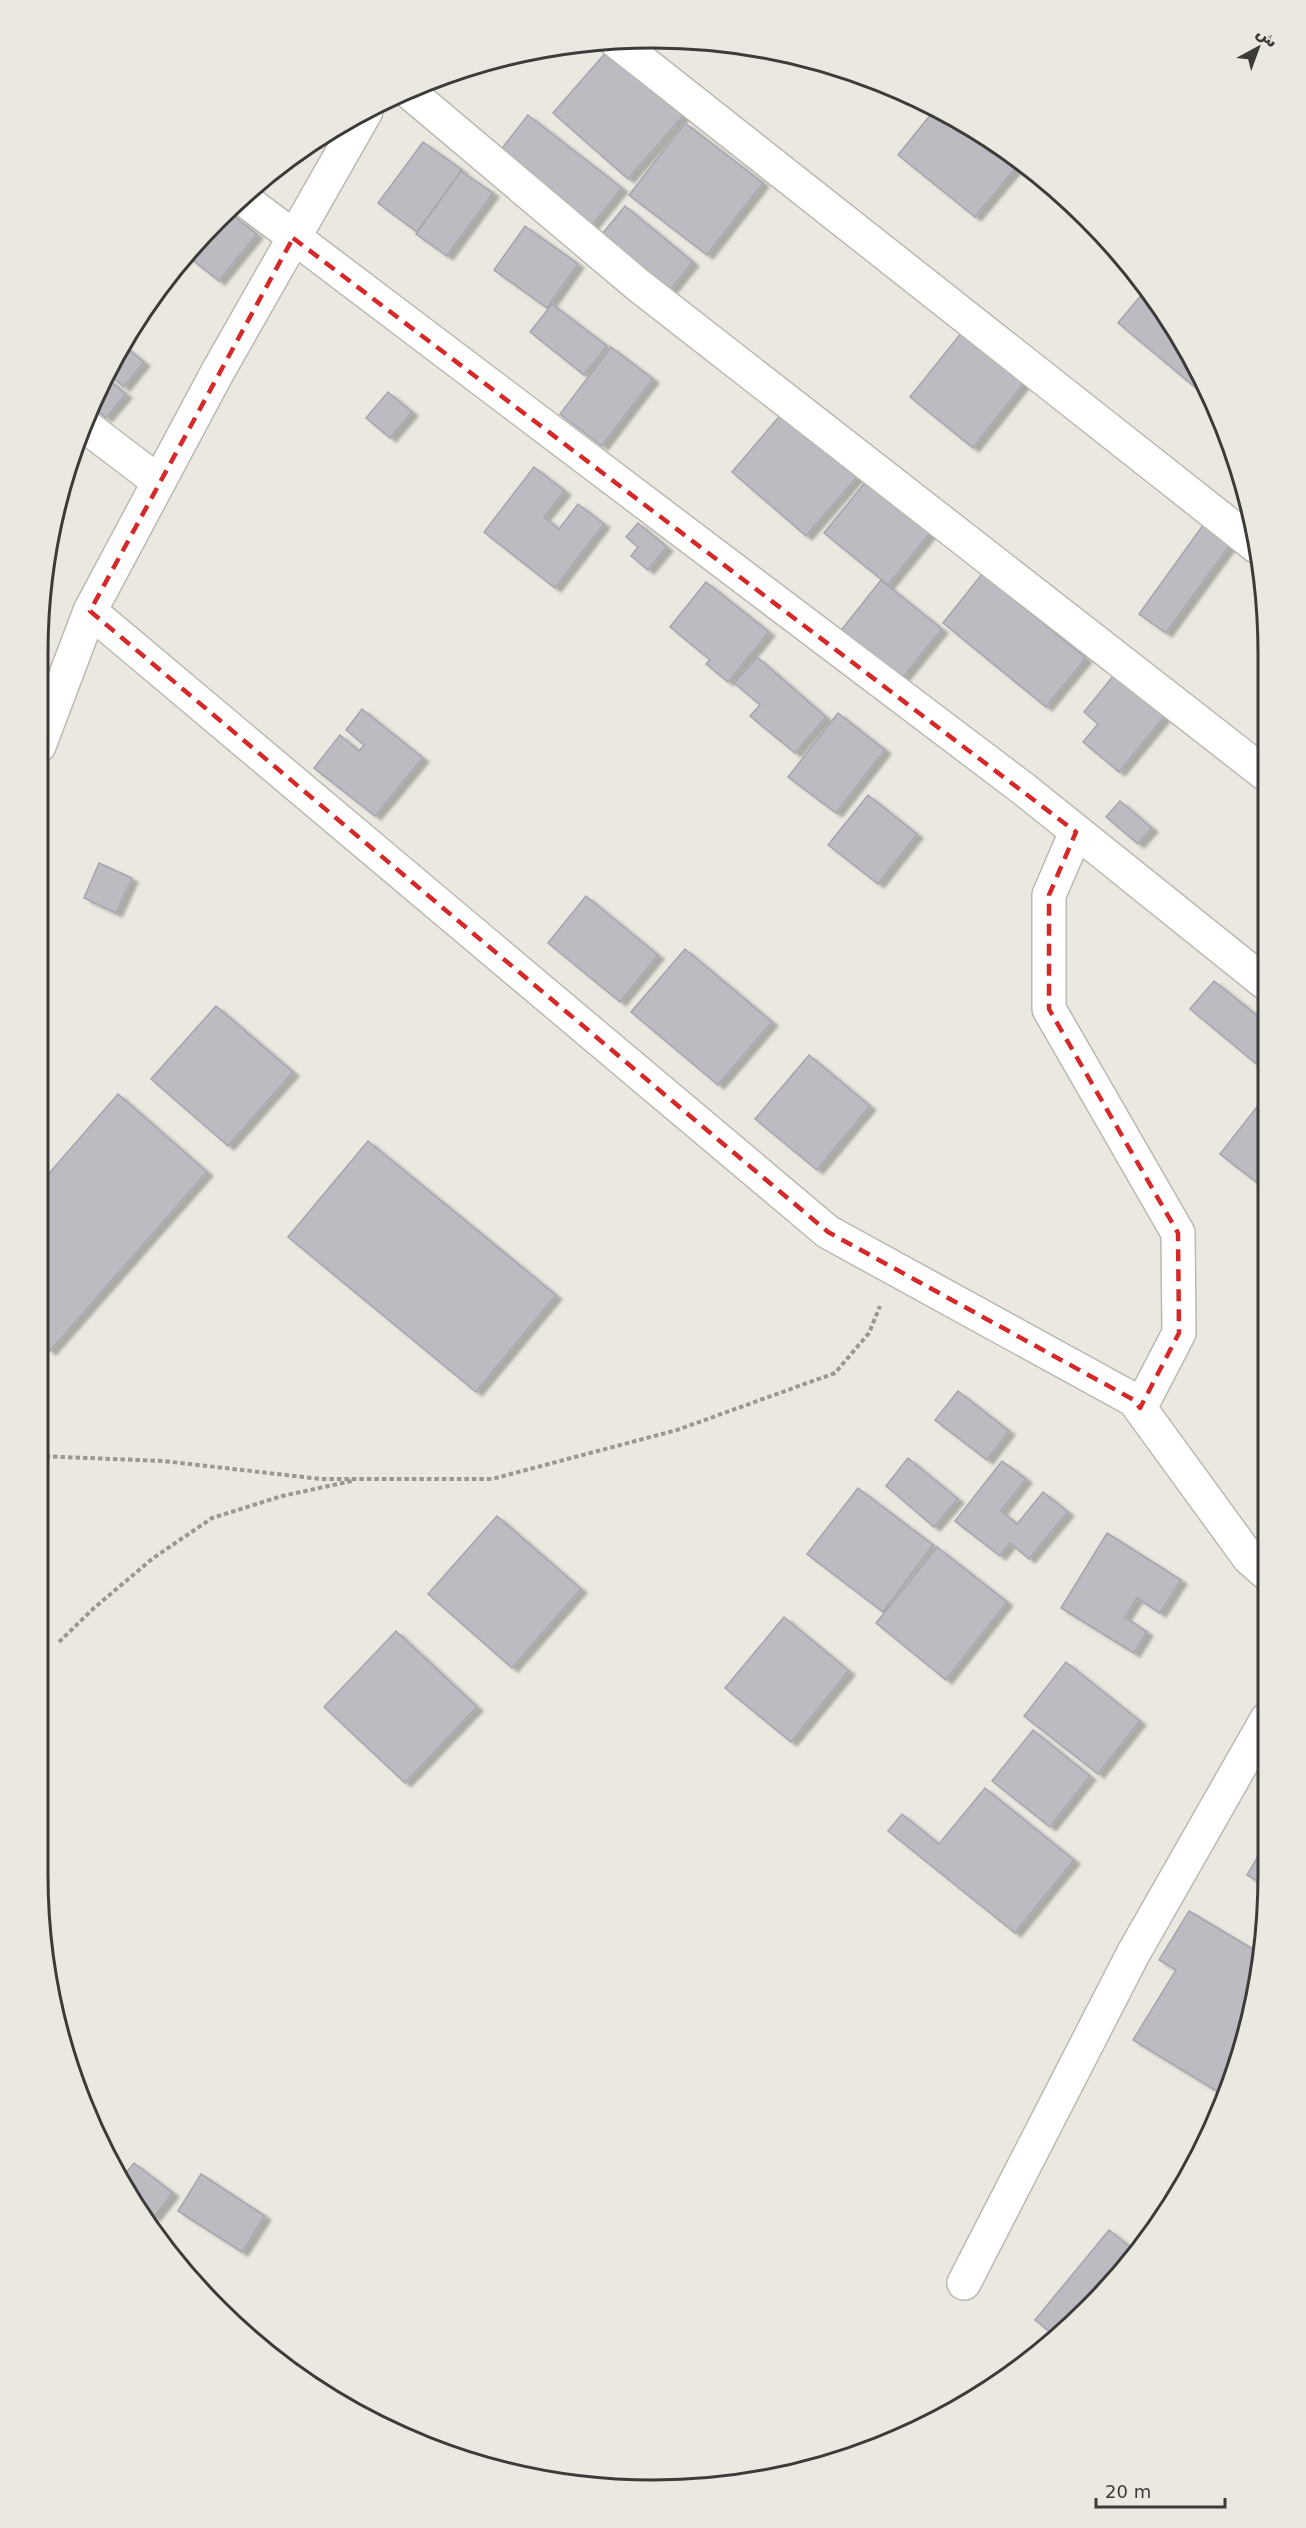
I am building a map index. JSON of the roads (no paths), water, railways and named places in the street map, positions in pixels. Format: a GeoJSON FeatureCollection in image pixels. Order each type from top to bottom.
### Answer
{"type":"FeatureCollection","features":[{"type":"Feature","properties":{"kind":"street"},"geometry":{"type":"LineString","coordinates":[[626,49],[1247,539]]}},
{"type":"Feature","properties":{"kind":"street"},"geometry":{"type":"LineString","coordinates":[[415,97],[638,285],[1258,768]]}},
{"type":"Feature","properties":{"kind":"street"},"geometry":{"type":"LineString","coordinates":[[48,722],[90,611],[159,482],[358,125]]}},
{"type":"Feature","properties":{"kind":"street"},"geometry":{"type":"LineString","coordinates":[[249,203],[1016,783],[1258,977]]}},
{"type":"Feature","properties":{"kind":"street"},"geometry":{"type":"LineString","coordinates":[[91,430],[159,482]]}},
{"type":"Feature","properties":{"kind":"street"},"geometry":{"type":"LineString","coordinates":[[90,611],[828,1232],[1134,1400],[1249,1558],[1258,1565]]}},
{"type":"Feature","properties":{"kind":"street"},"geometry":{"type":"LineString","coordinates":[[1076,832],[1049,895],[1049,1009],[1178,1233],[1179,1333],[1140,1408]]}},
{"type":"Feature","properties":{"kind":"street"},"geometry":{"type":"LineString","coordinates":[[964,2283],[1133,1954],[1258,1735]]}}]}
